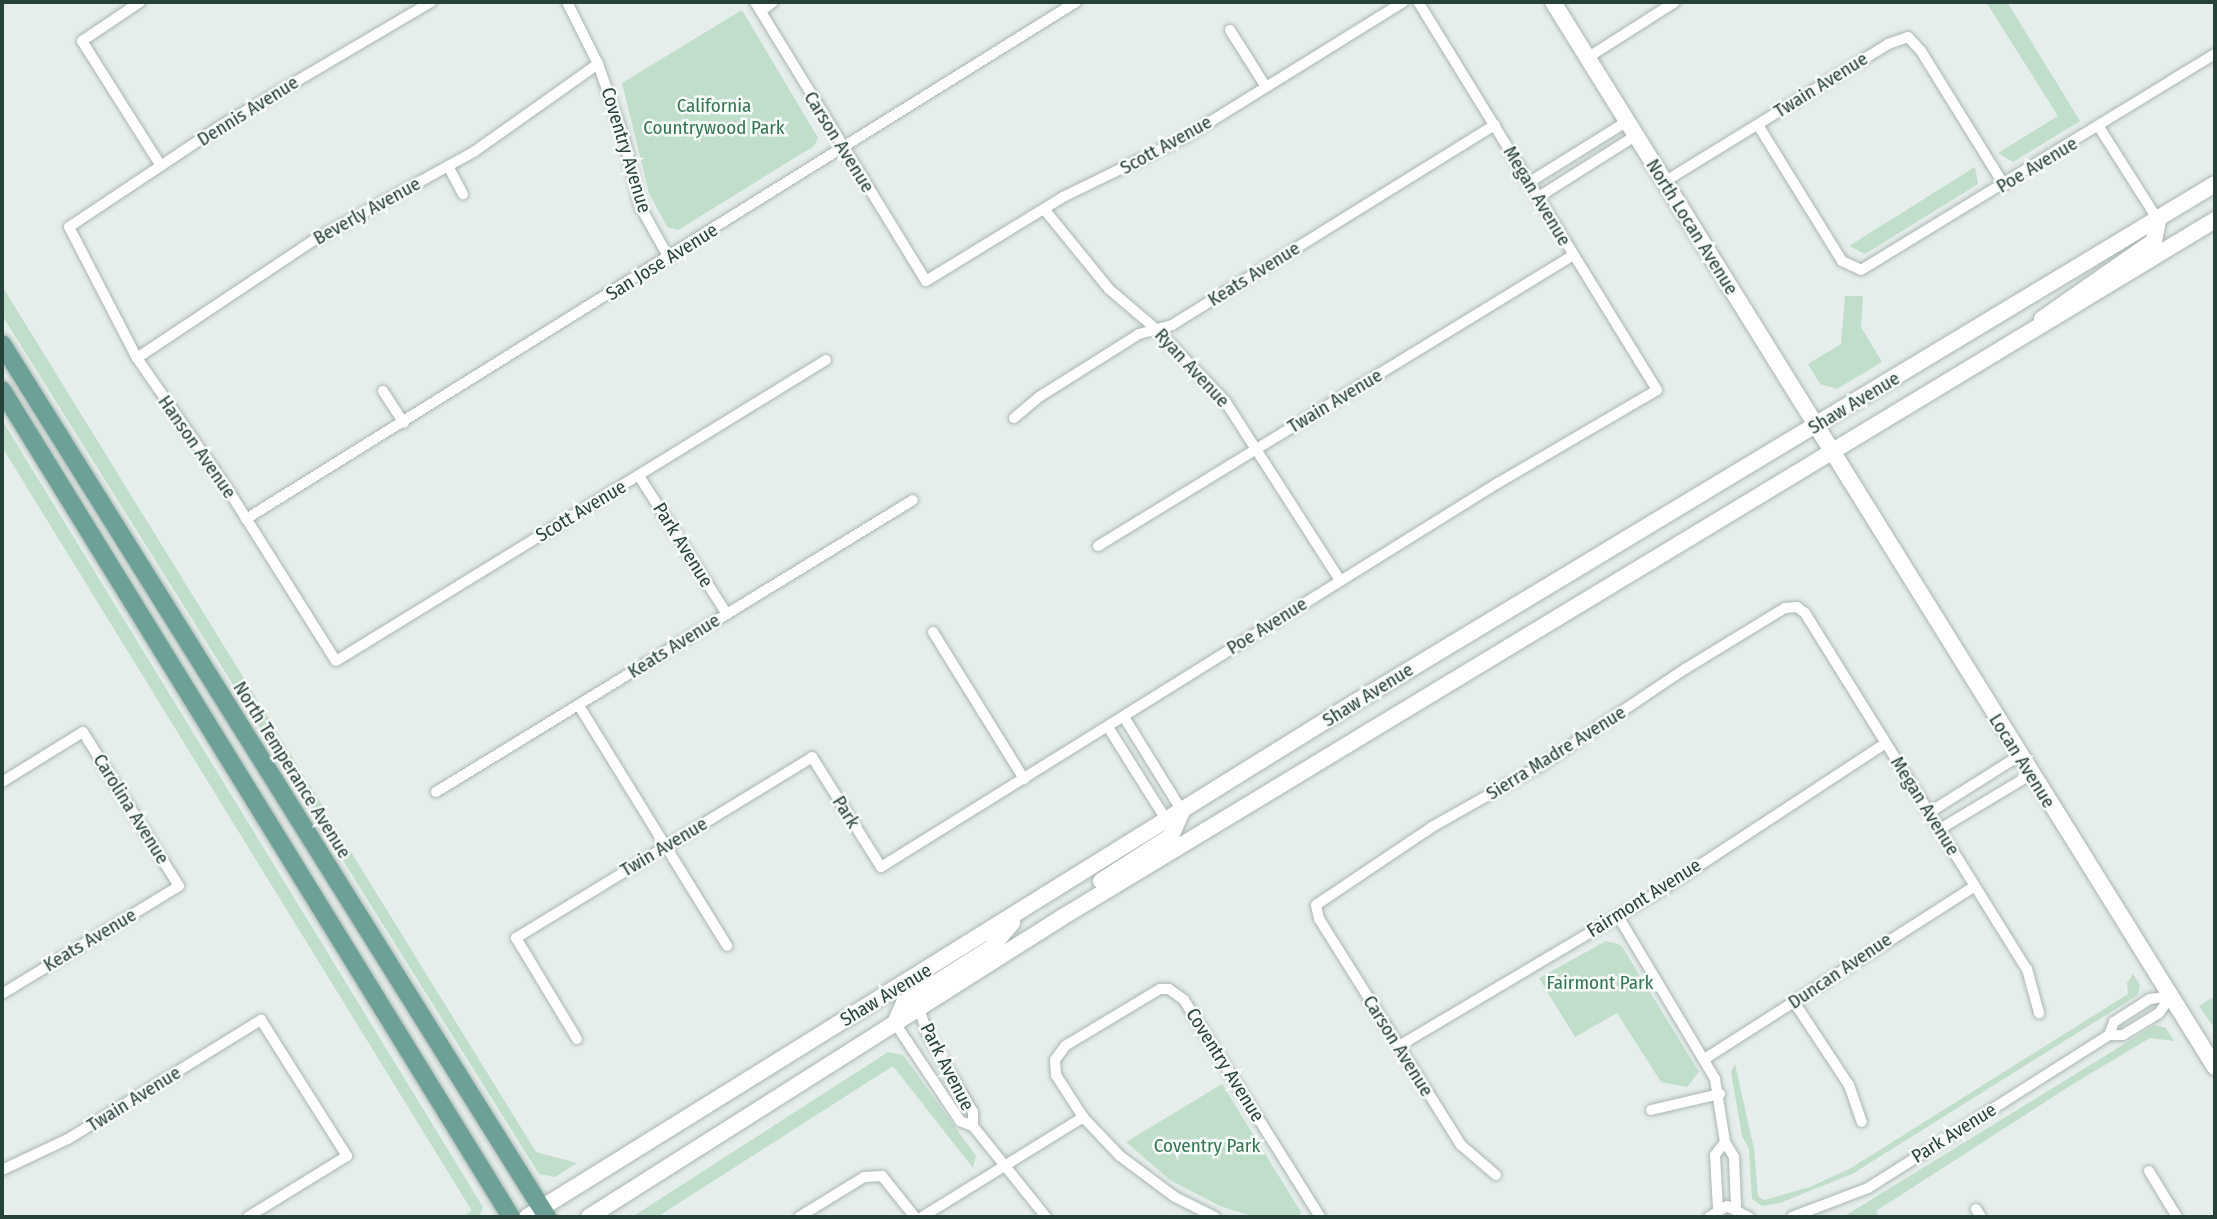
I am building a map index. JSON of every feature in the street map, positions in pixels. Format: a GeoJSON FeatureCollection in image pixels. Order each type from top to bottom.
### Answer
{"type":"FeatureCollection","features":[{"type":"Feature","properties":{"kind":"main road","name":"North Locan Avenue"},"geometry":{"type":"LineString","coordinates":[[1553,2],[1832,452]]}},
{"type":"Feature","properties":{"kind":"main road","name":"Shaw Avenue"},"geometry":{"type":"LineString","coordinates":[[539,1214],[1182,811],[2215,184]]}},
{"type":"Feature","properties":{"kind":"main road"},"geometry":{"type":"LineString","coordinates":[[2024,338],[2064,299],[2154,241],[2158,220]]}},
{"type":"Feature","properties":{"kind":"main road","name":"Shaw Avenue"},"geometry":{"type":"LineString","coordinates":[[589,1217],[1061,918],[2024,338],[2215,220]]}},
{"type":"Feature","properties":{"kind":"main road","name":"North Temperance Avenue"},"geometry":{"type":"LineString","coordinates":[[2,344],[539,1214]]}},
{"type":"Feature","properties":{"kind":"main road"},"geometry":{"type":"LineString","coordinates":[[2,390],[512,1217]]}},
{"type":"Feature","properties":{"kind":"main road","name":"Locan Avenue"},"geometry":{"type":"LineString","coordinates":[[1832,452],[2030,775],[2215,1067]]}},
{"type":"Feature","properties":{"kind":"main road"},"geometry":{"type":"LineString","coordinates":[[1061,918],[1092,887],[1171,836],[1182,811]]}},
{"type":"Feature","properties":{"kind":"main road"},"geometry":{"type":"LineString","coordinates":[[895,1023],[904,1003],[991,948],[1017,915]]}},
{"type":"Feature","properties":{"kind":"street"},"geometry":{"type":"LineString","coordinates":[[141,2],[82,41],[161,166]]}},
{"type":"Feature","properties":{"kind":"street","name":"Dennis Avenue"},"geometry":{"type":"LineString","coordinates":[[69,227],[291,83],[431,2]]}},
{"type":"Feature","properties":{"kind":"street","name":"Coventry Avenue"},"geometry":{"type":"LineString","coordinates":[[567,2],[598,64],[623,135],[640,206],[669,258]]}},
{"type":"Feature","properties":{"kind":"street"},"geometry":{"type":"LineString","coordinates":[[758,6],[773,2]]}},
{"type":"Feature","properties":{"kind":"street","name":"San Jose Avenue"},"geometry":{"type":"LineString","coordinates":[[246,519],[669,258],[1076,2]]}},
{"type":"Feature","properties":{"kind":"street","name":"Scott Avenue"},"geometry":{"type":"LineString","coordinates":[[926,281],[1044,209],[1138,163],[1403,2]]}},
{"type":"Feature","properties":{"kind":"street","name":"Megan Avenue"},"geometry":{"type":"LineString","coordinates":[[1418,2],[1657,390]]}},
{"type":"Feature","properties":{"kind":"street"},"geometry":{"type":"LineString","coordinates":[[1587,58],[1675,2]]}},
{"type":"Feature","properties":{"kind":"street","name":"Carson Avenue"},"geometry":{"type":"LineString","coordinates":[[758,6],[926,281]]}},
{"type":"Feature","properties":{"kind":"street"},"geometry":{"type":"LineString","coordinates":[[1230,30],[1266,87]]}},
{"type":"Feature","properties":{"kind":"street","name":"Twain Avenue"},"geometry":{"type":"LineString","coordinates":[[1664,182],[1888,44],[1908,37],[1921,51],[2004,185]]}},
{"type":"Feature","properties":{"kind":"street","name":"Poe Avenue"},"geometry":{"type":"LineString","coordinates":[[1758,125],[1842,261],[1856,270],[1873,265],[2215,54]]}},
{"type":"Feature","properties":{"kind":"street","name":"Beverly Avenue"},"geometry":{"type":"LineString","coordinates":[[137,358],[314,240],[447,166],[598,64]]}},
{"type":"Feature","properties":{"kind":"street","name":"Keats Avenue"},"geometry":{"type":"LineString","coordinates":[[1014,418],[1040,397],[1139,334],[1172,325],[1495,125]]}},
{"type":"Feature","properties":{"kind":"street"},"geometry":{"type":"LineString","coordinates":[[2099,127],[2158,220]]}},
{"type":"Feature","properties":{"kind":"street"},"geometry":{"type":"LineString","coordinates":[[1528,183],[1631,129]]}},
{"type":"Feature","properties":{"kind":"street"},"geometry":{"type":"LineString","coordinates":[[1537,198],[1631,129]]}},
{"type":"Feature","properties":{"kind":"street"},"geometry":{"type":"LineString","coordinates":[[447,166],[463,194]]}},
{"type":"Feature","properties":{"kind":"street","name":"Ryan Avenue"},"geometry":{"type":"LineString","coordinates":[[1044,209],[1109,289],[1156,329],[1225,401],[1340,580]]}},
{"type":"Feature","properties":{"kind":"street","name":"Hanson Avenue"},"geometry":{"type":"LineString","coordinates":[[69,227],[137,358],[246,519],[336,661]]}},
{"type":"Feature","properties":{"kind":"street","name":"Twain Avenue"},"geometry":{"type":"LineString","coordinates":[[1098,546],[1572,256]]}},
{"type":"Feature","properties":{"kind":"street","name":"Scott Avenue"},"geometry":{"type":"LineString","coordinates":[[336,661],[826,359]]}},
{"type":"Feature","properties":{"kind":"street","name":"Poe Avenue"},"geometry":{"type":"LineString","coordinates":[[881,867],[1340,580],[1657,390]]}},
{"type":"Feature","properties":{"kind":"street"},"geometry":{"type":"LineString","coordinates":[[383,391],[404,423]]}},
{"type":"Feature","properties":{"kind":"street","name":"Park Avenue"},"geometry":{"type":"LineString","coordinates":[[639,476],[727,614]]}},
{"type":"Feature","properties":{"kind":"street","name":"Keats Avenue"},"geometry":{"type":"LineString","coordinates":[[436,792],[913,500]]}},
{"type":"Feature","properties":{"kind":"street","name":"Megan Avenue"},"geometry":{"type":"LineString","coordinates":[[1797,607],[1886,743],[2027,969],[2039,1013]]}},
{"type":"Feature","properties":{"kind":"street","name":"Sierra Madre Avenue"},"geometry":{"type":"LineString","coordinates":[[1316,905],[1432,827],[1601,729],[1685,668],[1786,608],[1797,607]]}},
{"type":"Feature","properties":{"kind":"street"},"geometry":{"type":"LineString","coordinates":[[933,632],[1024,779]]}},
{"type":"Feature","properties":{"kind":"street"},"geometry":{"type":"LineString","coordinates":[[579,706],[727,946]]}},
{"type":"Feature","properties":{"kind":"street"},"geometry":{"type":"LineString","coordinates":[[1124,717],[1182,811]]}},
{"type":"Feature","properties":{"kind":"street"},"geometry":{"type":"LineString","coordinates":[[1108,727],[1167,821]]}},
{"type":"Feature","properties":{"kind":"street","name":"Carolina Avenue"},"geometry":{"type":"LineString","coordinates":[[2,782],[83,732],[179,886]]}},
{"type":"Feature","properties":{"kind":"street","name":"Fairmont Avenue"},"geometry":{"type":"LineString","coordinates":[[1399,1046],[1618,916],[1886,743]]}},
{"type":"Feature","properties":{"kind":"street"},"geometry":{"type":"LineString","coordinates":[[1930,813],[2019,756]]}},
{"type":"Feature","properties":{"kind":"street","name":"Twin Avenue"},"geometry":{"type":"LineString","coordinates":[[577,1039],[516,938],[812,757]]}},
{"type":"Feature","properties":{"kind":"street","name":"Park"},"geometry":{"type":"LineString","coordinates":[[812,757],[881,867]]}},
{"type":"Feature","properties":{"kind":"street"},"geometry":{"type":"LineString","coordinates":[[1940,829],[2030,775]]}},
{"type":"Feature","properties":{"kind":"street","name":"Keats Avenue"},"geometry":{"type":"LineString","coordinates":[[2,994],[179,886]]}},
{"type":"Feature","properties":{"kind":"street","name":"Duncan Avenue"},"geometry":{"type":"LineString","coordinates":[[1706,1058],[1975,886]]}},
{"type":"Feature","properties":{"kind":"street","name":"Carson Avenue"},"geometry":{"type":"LineString","coordinates":[[1316,905],[1319,919],[1461,1145],[1496,1175]]}},
{"type":"Feature","properties":{"kind":"street"},"geometry":{"type":"LineString","coordinates":[[1618,916],[1706,1058],[1720,1094],[1725,1142],[1734,1157],[1736,1208]]}},
{"type":"Feature","properties":{"kind":"street","name":"Coventry Avenue"},"geometry":{"type":"LineString","coordinates":[[1083,1117],[1056,1075],[1055,1060],[1065,1046],[1152,992],[1169,989],[1184,1000],[1320,1217]]}},
{"type":"Feature","properties":{"kind":"street","name":"Park Avenue"},"geometry":{"type":"LineString","coordinates":[[2109,1035],[2114,1022],[2150,999],[2171,996]]}},
{"type":"Feature","properties":{"kind":"street","name":"Park Avenue"},"geometry":{"type":"LineString","coordinates":[[1792,1217],[1868,1188],[2109,1035],[2123,1035],[2159,1013],[2171,996]]}},
{"type":"Feature","properties":{"kind":"street"},"geometry":{"type":"LineString","coordinates":[[1794,1002],[1849,1085],[1862,1122]]}},
{"type":"Feature","properties":{"kind":"street","name":"Park Avenue"},"geometry":{"type":"LineString","coordinates":[[919,1008],[927,1032],[973,1112],[973,1126]]}},
{"type":"Feature","properties":{"kind":"street","name":"Twain Avenue"},"geometry":{"type":"LineString","coordinates":[[2,1170],[68,1139],[261,1020],[347,1157],[248,1217]]}},
{"type":"Feature","properties":{"kind":"street","name":"Park Avenue"},"geometry":{"type":"LineString","coordinates":[[895,1023],[960,1121],[973,1126],[1001,1166],[1046,1217]]}},
{"type":"Feature","properties":{"kind":"street"},"geometry":{"type":"LineString","coordinates":[[1651,1110],[1720,1094]]}},
{"type":"Feature","properties":{"kind":"street"},"geometry":{"type":"LineString","coordinates":[[922,1217],[1083,1117],[1149,1180],[1215,1217]]}},
{"type":"Feature","properties":{"kind":"street"},"geometry":{"type":"LineString","coordinates":[[1718,1209],[1715,1156],[1725,1142]]}},
{"type":"Feature","properties":{"kind":"street"},"geometry":{"type":"LineString","coordinates":[[2149,1171],[2177,1217]]}},
{"type":"Feature","properties":{"kind":"street"},"geometry":{"type":"LineString","coordinates":[[799,1217],[864,1177],[882,1176],[915,1217]]}},
{"type":"Feature","properties":{"kind":"street"},"geometry":{"type":"LineString","coordinates":[[1709,1217],[1718,1209],[1736,1208],[1749,1217]]}},
{"type":"Feature","properties":{"kind":"green space"},"geometry":{"type":"Polygon","coordinates":[[[1986,2],[2007,2],[2080,121],[2013,162],[1998,153],[2058,116],[1986,2]]]}},
{"type":"Feature","properties":{"kind":"green space","name":"California Countrywood Park"},"geometry":{"type":"Polygon","coordinates":[[[742,10],[818,138],[814,146],[678,230],[667,227],[649,193],[622,83],[742,10]]]}},
{"type":"Feature","properties":{"kind":"green space"},"geometry":{"type":"Polygon","coordinates":[[[1975,167],[1978,184],[1865,254],[1849,246],[1975,167]]]}},
{"type":"Feature","properties":{"kind":"green space"},"geometry":{"type":"Polygon","coordinates":[[[2,286],[536,1152],[577,1163],[555,1177],[539,1174],[2,315],[2,286]]]}},
{"type":"Feature","properties":{"kind":"green space"},"geometry":{"type":"Polygon","coordinates":[[[1845,296],[1863,296],[1861,327],[1882,362],[1837,389],[1820,384],[1808,364],[1841,344],[1845,296]]]}},
{"type":"Feature","properties":{"kind":"green space"},"geometry":{"type":"Polygon","coordinates":[[[2,420],[483,1207],[479,1217],[462,1217],[472,1211],[2,447],[2,420]]]}},
{"type":"Feature","properties":{"kind":"green space","name":"Fairmont Park"},"geometry":{"type":"Polygon","coordinates":[[[1606,941],[1621,945],[1699,1072],[1687,1087],[1661,1082],[1617,1013],[1575,1037],[1539,978],[1606,941]]]}},
{"type":"Feature","properties":{"kind":"green space"},"geometry":{"type":"Polygon","coordinates":[[[2133,974],[2140,985],[2138,995],[1852,1174],[1780,1203],[1762,1206],[1752,1199],[1749,1149],[1742,1136],[1731,1072],[1735,1064],[1754,1149],[1758,1196],[1764,1200],[1810,1187],[1851,1168],[2128,994],[2127,983],[2133,974]]]}},
{"type":"Feature","properties":{"kind":"green space"},"geometry":{"type":"Polygon","coordinates":[[[2215,996],[2215,1029],[2199,1006],[2215,996]]]}},
{"type":"Feature","properties":{"kind":"green space"},"geometry":{"type":"Polygon","coordinates":[[[2155,1025],[2166,1028],[2174,1041],[2150,1038],[2073,1084],[1876,1211],[1879,1217],[1843,1217],[2155,1025]]]}},
{"type":"Feature","properties":{"kind":"green space"},"geometry":{"type":"Polygon","coordinates":[[[888,1052],[903,1055],[976,1156],[973,1168],[893,1066],[657,1217],[632,1217],[888,1052]]]}},
{"type":"Feature","properties":{"kind":"green space","name":"Coventry Park"},"geometry":{"type":"Polygon","coordinates":[[[1222,1084],[1301,1212],[1298,1217],[1255,1217],[1220,1206],[1170,1180],[1126,1142],[1222,1084]]]}}]}
